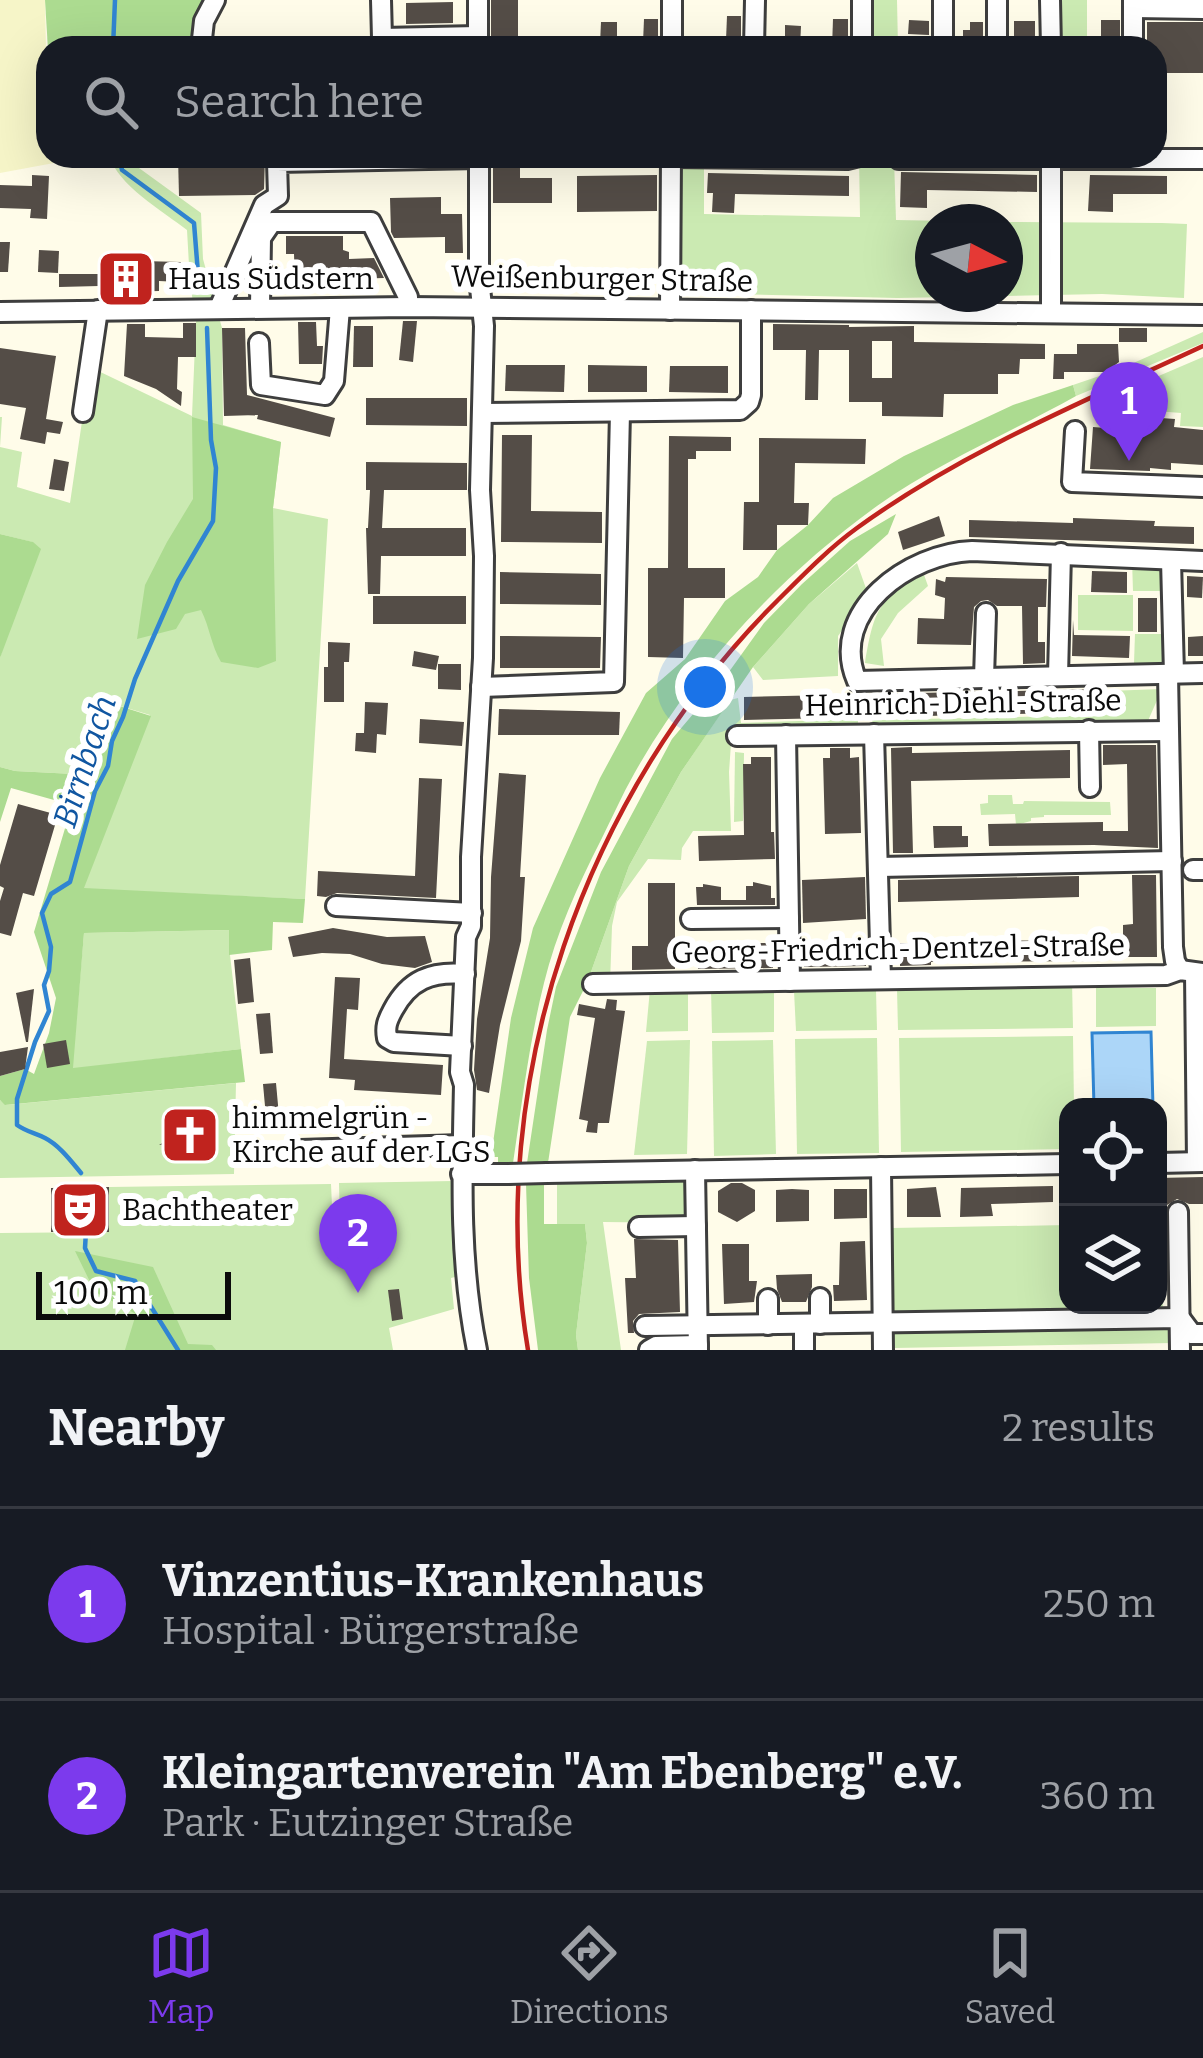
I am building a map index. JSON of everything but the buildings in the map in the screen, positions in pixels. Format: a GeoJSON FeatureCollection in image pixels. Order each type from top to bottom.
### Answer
{"type":"FeatureCollection","features":[{"type":"Feature","properties":{"kind":"street"},"geometry":{"type":"LineString","coordinates":[[201,36],[203,20],[215,0]]}},
{"type":"Feature","properties":{"kind":"street"},"geometry":{"type":"LineString","coordinates":[[381,0],[382,36]]}},
{"type":"Feature","properties":{"kind":"street"},"geometry":{"type":"LineString","coordinates":[[478,0],[478,36]]}},
{"type":"Feature","properties":{"kind":"street"},"geometry":{"type":"LineString","coordinates":[[672,0],[672,36]]}},
{"type":"Feature","properties":{"kind":"street"},"geometry":{"type":"LineString","coordinates":[[754,36],[755,0]]}},
{"type":"Feature","properties":{"kind":"street"},"geometry":{"type":"LineString","coordinates":[[862,0],[862,36]]}},
{"type":"Feature","properties":{"kind":"street"},"geometry":{"type":"LineString","coordinates":[[943,0],[943,36]]}},
{"type":"Feature","properties":{"kind":"street"},"geometry":{"type":"LineString","coordinates":[[997,36],[998,0]]}},
{"type":"Feature","properties":{"kind":"street"},"geometry":{"type":"LineString","coordinates":[[1050,0],[1051,36]]}},
{"type":"Feature","properties":{"kind":"street"},"geometry":{"type":"LineString","coordinates":[[1133,36],[1133,4],[1196,6]]}},
{"type":"Feature","properties":{"kind":"street"},"geometry":{"type":"LineString","coordinates":[[1167,158],[1203,159]]}},
{"type":"Feature","properties":{"kind":"street"},"geometry":{"type":"LineString","coordinates":[[228,308],[234,269],[264,205],[278,196],[277,168]]}},
{"type":"Feature","properties":{"kind":"street"},"geometry":{"type":"LineString","coordinates":[[477,1350],[465,1274],[460,1072],[466,937],[472,913],[484,608],[478,168]]}},
{"type":"Feature","properties":{"kind":"street"},"geometry":{"type":"LineString","coordinates":[[670,310],[671,168]]}},
{"type":"Feature","properties":{"kind":"street"},"geometry":{"type":"LineString","coordinates":[[1051,168],[1051,312]]}},
{"type":"Feature","properties":{"kind":"street"},"geometry":{"type":"LineString","coordinates":[[260,308],[261,238],[272,222],[370,222],[408,297],[408,307]]}},
{"type":"Feature","properties":{"kind":"street","name":"Weißenburger Straße"},"geometry":{"type":"LineString","coordinates":[[0,312],[408,307],[1203,314]]}},
{"type":"Feature","properties":{"kind":"street"},"geometry":{"type":"LineString","coordinates":[[259,343],[261,385],[325,395],[334,381],[340,308]]}},
{"type":"Feature","properties":{"kind":"street"},"geometry":{"type":"LineString","coordinates":[[83,412],[98,310]]}},
{"type":"Feature","properties":{"kind":"street"},"geometry":{"type":"LineString","coordinates":[[482,413],[745,408],[751,395],[752,310]]}},
{"type":"Feature","properties":{"kind":"street"},"geometry":{"type":"LineString","coordinates":[[481,687],[614,682],[620,412]]}},
{"type":"Feature","properties":{"kind":"street"},"geometry":{"type":"LineString","coordinates":[[1075,430],[1072,482],[1203,487]]}},
{"type":"Feature","properties":{"kind":"street"},"geometry":{"type":"LineString","coordinates":[[1203,561],[957,552],[922,562],[879,591],[857,625],[850,661],[857,681],[1203,673]]}},
{"type":"Feature","properties":{"kind":"street"},"geometry":{"type":"LineString","coordinates":[[1058,676],[1061,554]]}},
{"type":"Feature","properties":{"kind":"street"},"geometry":{"type":"LineString","coordinates":[[1167,1163],[1200,1162],[1193,972],[1175,961],[1173,947],[1172,560]]}},
{"type":"Feature","properties":{"kind":"street"},"geometry":{"type":"LineString","coordinates":[[984,678],[986,613]]}},
{"type":"Feature","properties":{"kind":"street"},"geometry":{"type":"LineString","coordinates":[[1089,730],[1090,787]]}},
{"type":"Feature","properties":{"kind":"street","name":"Heinrich-Diehl-Straße"},"geometry":{"type":"LineString","coordinates":[[790,981],[786,735],[1169,731]]}},
{"type":"Feature","properties":{"kind":"street"},"geometry":{"type":"LineString","coordinates":[[874,734],[881,979]]}},
{"type":"Feature","properties":{"kind":"street"},"geometry":{"type":"LineString","coordinates":[[737,736],[786,735]]}},
{"type":"Feature","properties":{"kind":"street"},"geometry":{"type":"LineString","coordinates":[[879,867],[1172,861]]}},
{"type":"Feature","properties":{"kind":"street"},"geometry":{"type":"LineString","coordinates":[[336,906],[472,913]]}},
{"type":"Feature","properties":{"kind":"street"},"geometry":{"type":"LineString","coordinates":[[692,919],[789,918]]}},
{"type":"Feature","properties":{"kind":"street","name":"Georg-Friedrich-Dentzel-Straße"},"geometry":{"type":"LineString","coordinates":[[593,984],[1193,972]]}},
{"type":"Feature","properties":{"kind":"street"},"geometry":{"type":"LineString","coordinates":[[463,1046],[394,1042],[385,1031],[410,985],[431,975],[465,974]]}},
{"type":"Feature","properties":{"kind":"street"},"geometry":{"type":"LineString","coordinates":[[300,1150],[462,1145]]}},
{"type":"Feature","properties":{"kind":"street"},"geometry":{"type":"LineString","coordinates":[[461,1174],[1059,1164]]}},
{"type":"Feature","properties":{"kind":"street"},"geometry":{"type":"LineString","coordinates":[[881,1167],[884,1350]]}},
{"type":"Feature","properties":{"kind":"street"},"geometry":{"type":"LineString","coordinates":[[695,1170],[698,1340]]}},
{"type":"Feature","properties":{"kind":"street"},"geometry":{"type":"LineString","coordinates":[[1178,1212],[1180,1350]]}},
{"type":"Feature","properties":{"kind":"street"},"geometry":{"type":"LineString","coordinates":[[639,1227],[696,1226]]}},
{"type":"Feature","properties":{"kind":"street"},"geometry":{"type":"LineString","coordinates":[[804,1350],[820,1298]]}},
{"type":"Feature","properties":{"kind":"street"},"geometry":{"type":"LineString","coordinates":[[768,1299],[768,1324]]}},
{"type":"Feature","properties":{"kind":"street"},"geometry":{"type":"LineString","coordinates":[[649,1350],[768,1324],[1180,1318]]}},
{"type":"Feature","properties":{"kind":"street"},"geometry":{"type":"LineString","coordinates":[[1180,1318],[1192,1334],[1203,1334]]}},
{"type":"Feature","properties":{"kind":"street"},"geometry":{"type":"LineString","coordinates":[[645,1326],[698,1340]]}},
{"type":"Feature","properties":{"kind":"green space"},"geometry":{"type":"Polygon","coordinates":[[[0,0],[45,0],[46,36],[36,36],[36,166],[0,173],[0,0]]]}},
{"type":"Feature","properties":{"kind":"green space"},"geometry":{"type":"Polygon","coordinates":[[[45,0],[215,0],[204,36],[47,36],[45,0]]]}},
{"type":"Feature","properties":{"kind":"green space"},"geometry":{"type":"Polygon","coordinates":[[[862,0],[897,0],[898,36],[862,36],[862,0]]]}},
{"type":"Feature","properties":{"kind":"green space"},"geometry":{"type":"Polygon","coordinates":[[[1050,0],[1087,0],[1087,36],[1051,36],[1050,0]]]}},
{"type":"Feature","properties":{"kind":"green space"},"geometry":{"type":"Polygon","coordinates":[[[115,168],[139,168],[201,213],[203,259],[222,328],[223,425],[281,442],[273,508],[328,519],[305,899],[83,889],[150,715],[107,702],[74,774],[0,767],[0,658],[32,542],[0,534],[0,447],[22,452],[17,487],[70,503],[90,367],[192,416],[196,321],[187,230],[131,187],[115,168]]]}},
{"type":"Feature","properties":{"kind":"green space"},"geometry":{"type":"Polygon","coordinates":[[[683,168],[704,168],[704,214],[860,217],[859,168],[894,168],[896,220],[915,220],[915,298],[686,293],[676,230],[683,168]]]}},
{"type":"Feature","properties":{"kind":"green space"},"geometry":{"type":"Polygon","coordinates":[[[1023,222],[1187,224],[1184,298],[1023,296],[1023,222]]]}},
{"type":"Feature","properties":{"kind":"green space"},"geometry":{"type":"Polygon","coordinates":[[[1203,332],[1203,343],[1076,396],[1073,385],[1203,332]]]}},
{"type":"Feature","properties":{"kind":"green space"},"geometry":{"type":"Polygon","coordinates":[[[1203,357],[1203,427],[1180,426],[1181,413],[1130,409],[1147,381],[1203,357]]]}},
{"type":"Feature","properties":{"kind":"green space"},"geometry":{"type":"Polygon","coordinates":[[[1073,385],[1076,396],[925,475],[841,533],[741,627],[683,698],[630,782],[568,910],[539,1006],[513,1163],[498,1163],[498,1157],[491,1157],[511,1018],[533,928],[600,778],[646,693],[685,659],[725,601],[758,577],[777,550],[833,498],[904,456],[1013,405],[1073,385]]]}},
{"type":"Feature","properties":{"kind":"green space"},"geometry":{"type":"Polygon","coordinates":[[[192,417],[281,442],[273,508],[276,661],[258,668],[221,662],[201,610],[185,614],[176,629],[137,639],[145,585],[193,499],[192,417]]]}},
{"type":"Feature","properties":{"kind":"green space"},"geometry":{"type":"Polygon","coordinates":[[[896,514],[888,534],[809,604],[753,667],[681,772],[629,866],[570,1017],[548,1163],[527,1163],[556,987],[601,872],[672,739],[764,623],[802,584],[850,541],[896,514]]]}},
{"type":"Feature","properties":{"kind":"green space"},"geometry":{"type":"Polygon","coordinates":[[[0,534],[33,542],[41,549],[0,658],[0,534]]]}},
{"type":"Feature","properties":{"kind":"green space"},"geometry":{"type":"Polygon","coordinates":[[[1132,560],[1162,563],[1164,591],[1133,591],[1132,560]]]}},
{"type":"Feature","properties":{"kind":"green space"},"geometry":{"type":"Polygon","coordinates":[[[857,563],[868,594],[838,636],[838,676],[763,680],[753,667],[809,604],[857,563]]]}},
{"type":"Feature","properties":{"kind":"green space"},"geometry":{"type":"Polygon","coordinates":[[[923,572],[928,586],[898,613],[881,639],[884,666],[865,663],[880,609],[923,572]]]}},
{"type":"Feature","properties":{"kind":"green space"},"geometry":{"type":"Polygon","coordinates":[[[1078,595],[1133,595],[1133,631],[1078,630],[1078,595]]]}},
{"type":"Feature","properties":{"kind":"green space"},"geometry":{"type":"Polygon","coordinates":[[[1135,634],[1165,634],[1164,663],[1134,663],[1135,634]]]}},
{"type":"Feature","properties":{"kind":"green space"},"geometry":{"type":"Polygon","coordinates":[[[1162,689],[1147,723],[874,728],[872,720],[1106,715],[1107,691],[1162,689]]]}},
{"type":"Feature","properties":{"kind":"green space"},"geometry":{"type":"Polygon","coordinates":[[[738,698],[741,723],[858,719],[858,728],[732,730],[731,831],[693,831],[682,848],[681,860],[648,859],[617,902],[610,984],[587,983],[629,866],[681,772],[730,700],[738,698]]]}},
{"type":"Feature","properties":{"kind":"green space"},"geometry":{"type":"Polygon","coordinates":[[[107,702],[151,716],[84,888],[305,899],[303,923],[273,922],[272,950],[229,955],[229,930],[84,933],[73,1068],[241,1049],[245,1082],[5,1105],[0,1100],[0,1076],[25,1069],[34,1074],[49,1033],[56,998],[34,932],[72,805],[11,788],[0,822],[0,767],[74,774],[107,702]]]}},
{"type":"Feature","properties":{"kind":"green space"},"geometry":{"type":"Polygon","coordinates":[[[735,752],[744,753],[743,821],[734,822],[735,752]]]}},
{"type":"Feature","properties":{"kind":"green space"},"geometry":{"type":"Polygon","coordinates":[[[988,795],[1012,795],[1013,804],[1110,802],[1111,815],[1044,815],[1016,825],[1015,814],[981,815],[980,804],[988,803],[988,795]]]}},
{"type":"Feature","properties":{"kind":"green space"},"geometry":{"type":"Polygon","coordinates":[[[230,930],[241,1049],[72,1069],[84,933],[230,930]]]}},
{"type":"Feature","properties":{"kind":"green space"},"geometry":{"type":"Polygon","coordinates":[[[1072,981],[1073,1028],[898,1030],[897,989],[1072,981]]]}},
{"type":"Feature","properties":{"kind":"green space"},"geometry":{"type":"Polygon","coordinates":[[[774,987],[774,1032],[712,1033],[711,988],[774,987]]]}},
{"type":"Feature","properties":{"kind":"green space"},"geometry":{"type":"Polygon","coordinates":[[[1096,988],[1156,988],[1156,1026],[1096,1027],[1096,988]]]}},
{"type":"Feature","properties":{"kind":"green space"},"geometry":{"type":"Polygon","coordinates":[[[650,989],[688,989],[688,1031],[646,1032],[650,989]]]}},
{"type":"Feature","properties":{"kind":"green space"},"geometry":{"type":"Polygon","coordinates":[[[876,990],[877,1030],[796,1031],[794,991],[876,990]]]}},
{"type":"Feature","properties":{"kind":"green space"},"geometry":{"type":"Polygon","coordinates":[[[1073,1036],[1074,1098],[1059,1098],[1059,1149],[901,1152],[899,1038],[1073,1036]]]}},
{"type":"Feature","properties":{"kind":"green space"},"geometry":{"type":"Polygon","coordinates":[[[877,1038],[879,1153],[797,1154],[795,1039],[877,1038]]]}},
{"type":"Feature","properties":{"kind":"green space"},"geometry":{"type":"Polygon","coordinates":[[[690,1040],[687,1154],[634,1155],[647,1041],[690,1040]]]}},
{"type":"Feature","properties":{"kind":"green space"},"geometry":{"type":"Polygon","coordinates":[[[773,1040],[776,1154],[714,1156],[712,1041],[773,1040]]]}},
{"type":"Feature","properties":{"kind":"green space"},"geometry":{"type":"Polygon","coordinates":[[[236,1083],[234,1174],[0,1178],[0,1100],[6,1105],[236,1083]]]}},
{"type":"Feature","properties":{"kind":"green space"},"geometry":{"type":"Polygon","coordinates":[[[692,1175],[692,1223],[603,1222],[621,1350],[578,1350],[585,1224],[557,1224],[557,1179],[692,1175]]]}},
{"type":"Feature","properties":{"kind":"green space"},"geometry":{"type":"Polygon","coordinates":[[[453,1181],[459,1276],[451,1278],[454,1309],[389,1328],[393,1350],[0,1350],[0,1233],[109,1232],[109,1187],[331,1184],[333,1228],[340,1226],[339,1183],[453,1181]]]}},
{"type":"Feature","properties":{"kind":"green space"},"geometry":{"type":"Polygon","coordinates":[[[526,1184],[544,1184],[544,1224],[585,1224],[578,1350],[538,1350],[529,1278],[526,1184]]]}},
{"type":"Feature","properties":{"kind":"green space"},"geometry":{"type":"Polygon","coordinates":[[[1059,1225],[1059,1314],[893,1315],[891,1228],[1059,1225]]]}},
{"type":"Feature","properties":{"kind":"green space"},"geometry":{"type":"Polygon","coordinates":[[[75,1251],[153,1267],[188,1344],[212,1345],[216,1350],[125,1350],[136,1314],[95,1292],[75,1251]]]}},
{"type":"Feature","properties":{"kind":"green space"},"geometry":{"type":"Polygon","coordinates":[[[1168,1326],[1173,1343],[894,1348],[894,1331],[1168,1326]]]}},
{"type":"Feature","properties":{"kind":"water"},"geometry":{"type":"Polygon","coordinates":[[[1151,1032],[1153,1098],[1094,1098],[1092,1033],[1151,1032]]]}},
{"type":"Feature","properties":{"kind":"waterway","name":"Birnbach"},"geometry":{"type":"LineString","coordinates":[[114,36],[115,0]]}},
{"type":"Feature","properties":{"kind":"waterway","name":"Birnbach"},"geometry":{"type":"LineString","coordinates":[[122,168],[194,223],[199,286]]}},
{"type":"Feature","properties":{"kind":"waterway","name":"Birnbach"},"geometry":{"type":"LineString","coordinates":[[81,1173],[55,1145],[17,1125],[17,1099],[49,1011],[44,985],[51,947],[42,913],[51,894],[70,882],[95,791],[108,766],[135,679],[178,581],[213,521],[216,468],[207,328]]}},
{"type":"Feature","properties":{"kind":"waterway","name":"Birnbach"},"geometry":{"type":"LineString","coordinates":[[86,1231],[85,1248],[96,1271],[135,1281],[178,1350]]}},
{"type":"Feature","properties":{"kind":"railway"},"geometry":{"type":"LineString","coordinates":[[528,1350],[518,1249],[521,1147],[536,1046],[564,947],[602,851],[651,761],[709,677],[777,601],[857,528],[982,451],[1203,346]]}},
{"type":"Feature","properties":{"kind":"place","name":"Haus Südstern"},"geometry":{"type":"Point","coordinates":[126,279]}},
{"type":"Feature","properties":{"kind":"place","name":"Vinzentius-Krankenhaus"},"geometry":{"type":"Point","coordinates":[1129,461]}},
{"type":"Feature","properties":{"kind":"place","name":"himmelgrün - Kirche auf der LGS"},"geometry":{"type":"Point","coordinates":[190,1135]}},
{"type":"Feature","properties":{"kind":"place","name":"Bachtheater"},"geometry":{"type":"Point","coordinates":[80,1210]}},
{"type":"Feature","properties":{"kind":"place","name":"Kleingartenverein \"Am Ebenberg\" e.V."},"geometry":{"type":"Point","coordinates":[358,1293]}}]}
